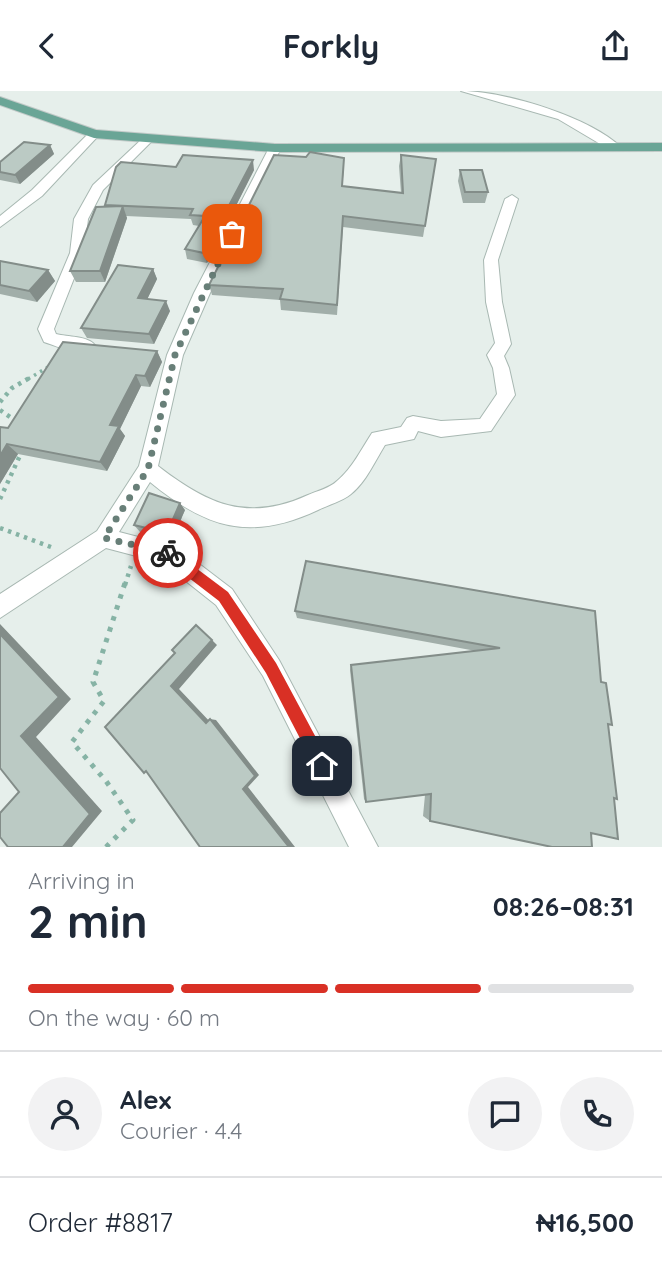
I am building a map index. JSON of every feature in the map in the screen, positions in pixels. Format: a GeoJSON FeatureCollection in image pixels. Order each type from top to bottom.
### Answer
{"type":"FeatureCollection","features":[{"type":"Feature","properties":{"kind":"main road"},"geometry":{"type":"LineString","coordinates":[[0,101],[94,134],[275,148],[662,147]]}},
{"type":"Feature","properties":{"kind":"street"},"geometry":{"type":"LineString","coordinates":[[466,91],[508,95],[562,117],[616,148]]}},
{"type":"Feature","properties":{"kind":"street"},"geometry":{"type":"LineString","coordinates":[[0,223],[37,193],[94,134]]}},
{"type":"Feature","properties":{"kind":"street"},"geometry":{"type":"LineString","coordinates":[[108,347],[73,345],[50,338],[46,329],[77,253],[81,219],[98,188],[147,139]]}},
{"type":"Feature","properties":{"kind":"street"},"geometry":{"type":"LineString","coordinates":[[0,607],[78,558],[104,538],[148,469],[169,354],[275,148]]}},
{"type":"Feature","properties":{"kind":"street"},"geometry":{"type":"LineString","coordinates":[[148,469],[178,493],[216,513],[258,520],[301,508],[344,488],[379,438],[407,434],[413,423],[441,429],[485,426],[506,395],[501,368],[495,355],[503,344],[494,302],[491,260],[512,199]]}},
{"type":"Feature","properties":{"kind":"street"},"geometry":{"type":"LineString","coordinates":[[104,538],[169,554],[224,597],[271,668],[364,847]]}},
{"type":"Feature","properties":{"kind":"path"},"geometry":{"type":"LineString","coordinates":[[0,402],[12,388],[51,365],[73,345]]}},
{"type":"Feature","properties":{"kind":"path"},"geometry":{"type":"LineString","coordinates":[[0,410],[20,424]]}},
{"type":"Feature","properties":{"kind":"path"},"geometry":{"type":"LineString","coordinates":[[0,499],[26,442]]}},
{"type":"Feature","properties":{"kind":"path"},"geometry":{"type":"LineString","coordinates":[[0,528],[78,558]]}},
{"type":"Feature","properties":{"kind":"path"},"geometry":{"type":"LineString","coordinates":[[106,847],[133,820],[106,781],[72,742],[104,701],[93,682],[116,605],[138,546]]}},
{"type":"Feature","properties":{"kind":"building"},"geometry":{"type":"Polygon","coordinates":[[[24,142],[50,145],[15,175],[0,172],[0,162],[24,142]]]}},
{"type":"Feature","properties":{"kind":"building"},"geometry":{"type":"Polygon","coordinates":[[[310,152],[344,158],[342,186],[403,193],[401,155],[436,159],[425,226],[343,216],[337,305],[280,299],[283,289],[209,285],[274,155],[306,157],[310,152]]]}},
{"type":"Feature","properties":{"kind":"building"},"geometry":{"type":"Polygon","coordinates":[[[183,155],[253,160],[204,253],[185,249],[205,216],[190,215],[193,209],[105,205],[116,167],[121,162],[176,167],[183,155]]]}},
{"type":"Feature","properties":{"kind":"building"},"geometry":{"type":"Polygon","coordinates":[[[460,170],[482,170],[488,192],[465,192],[460,170]]]}},
{"type":"Feature","properties":{"kind":"building"},"geometry":{"type":"Polygon","coordinates":[[[123,206],[100,271],[70,271],[96,207],[123,206]]]}},
{"type":"Feature","properties":{"kind":"building"},"geometry":{"type":"Polygon","coordinates":[[[0,261],[48,270],[29,291],[0,285],[0,261]]]}},
{"type":"Feature","properties":{"kind":"building"},"geometry":{"type":"Polygon","coordinates":[[[118,265],[153,269],[138,298],[166,301],[149,334],[81,328],[118,265]]]}},
{"type":"Feature","properties":{"kind":"building"},"geometry":{"type":"Polygon","coordinates":[[[63,342],[157,351],[145,376],[136,375],[110,425],[119,426],[100,462],[7,444],[0,456],[0,427],[8,428],[63,342]]]}},
{"type":"Feature","properties":{"kind":"building"},"geometry":{"type":"Polygon","coordinates":[[[149,493],[180,503],[167,533],[134,525],[149,493]]]}},
{"type":"Feature","properties":{"kind":"building"},"geometry":{"type":"Polygon","coordinates":[[[306,561],[595,611],[601,682],[606,683],[612,725],[608,724],[617,799],[614,798],[618,839],[591,833],[592,847],[552,847],[430,821],[431,794],[366,802],[351,665],[500,648],[295,611],[306,561]]]}},
{"type":"Feature","properties":{"kind":"building"},"geometry":{"type":"Polygon","coordinates":[[[196,625],[212,640],[171,686],[206,723],[210,719],[255,776],[243,789],[289,847],[200,847],[146,771],[144,773],[105,727],[175,653],[172,650],[196,625]]]}},
{"type":"Feature","properties":{"kind":"building"},"geometry":{"type":"Polygon","coordinates":[[[0,634],[59,697],[21,736],[90,814],[63,847],[8,847],[0,837],[0,813],[19,792],[0,768],[0,634]]]}},
{"type":"Feature","properties":{"kind":"way so far"},"geometry":{"type":"LineString","coordinates":[[168,553],[104,538],[148,469],[175,355],[232,234]]}},
{"type":"Feature","properties":{"kind":"route"},"geometry":{"type":"LineString","coordinates":[[168,553],[224,597],[271,668],[322,766]]}}]}
